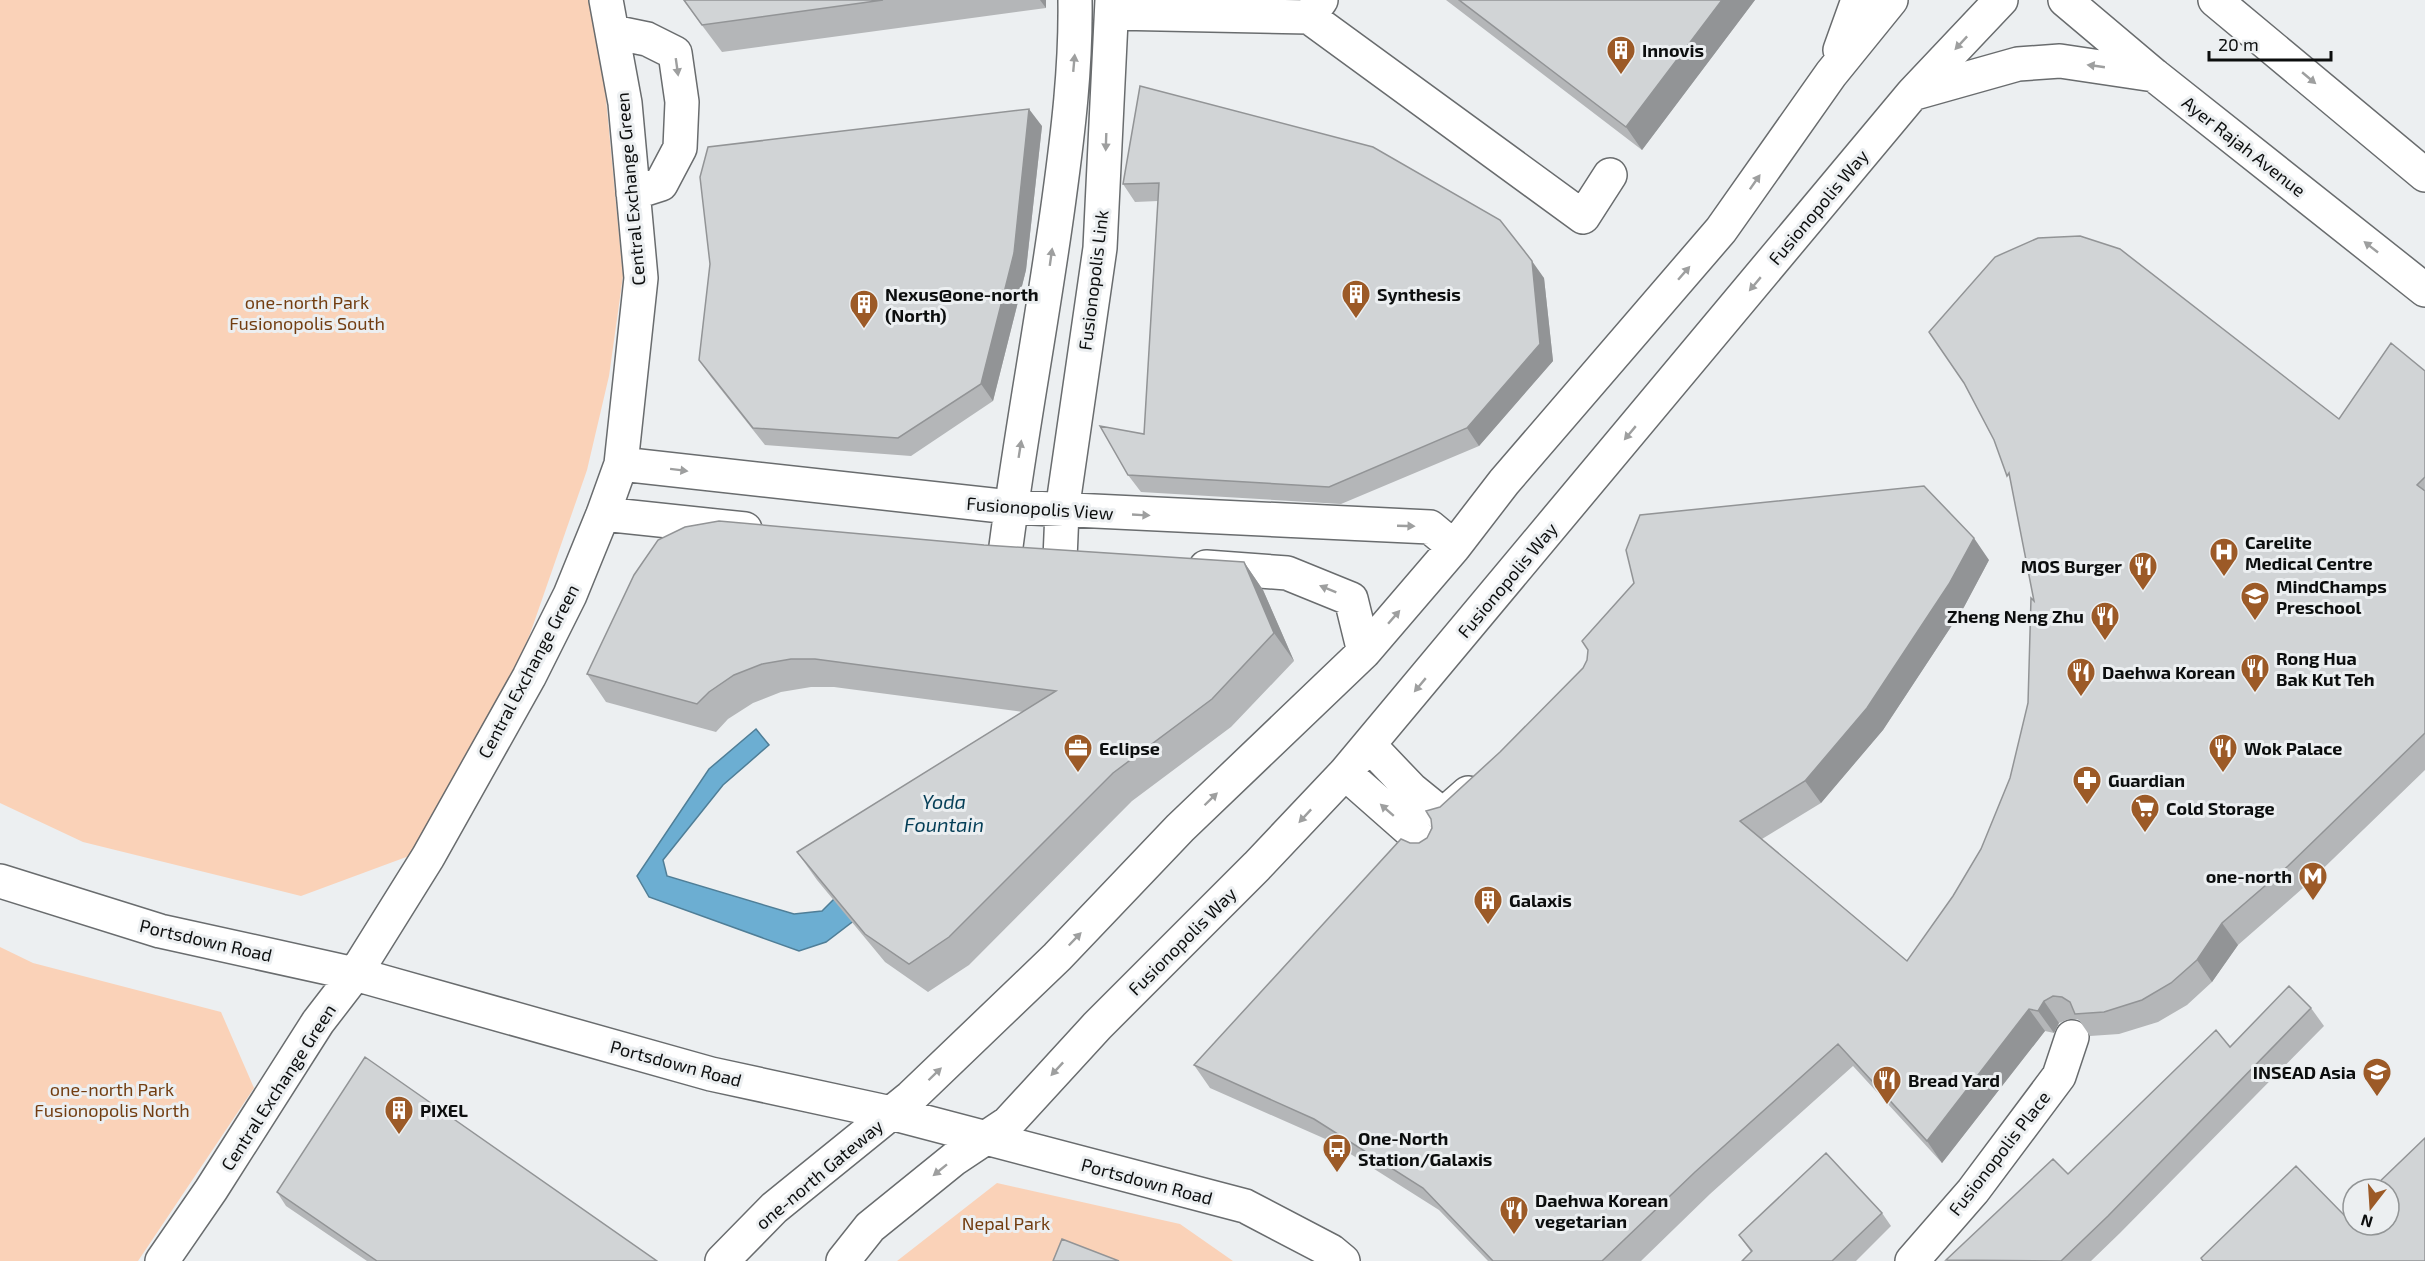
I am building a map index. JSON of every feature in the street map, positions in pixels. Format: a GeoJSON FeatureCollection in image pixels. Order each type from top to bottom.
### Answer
{"type":"FeatureCollection","features":[{"type":"Feature","properties":{"kind":"street","name":"Central Exchange Green"},"geometry":{"type":"LineString","coordinates":[[162,1261],[211,1190],[318,1022],[355,974],[428,857],[529,677],[570,595],[621,464],[641,278],[625,103],[606,0]]}},
{"type":"Feature","properties":{"kind":"street"},"geometry":{"type":"LineString","coordinates":[[1011,507],[1038,342],[1067,134],[1076,40],[1076,0]]}},
{"type":"Feature","properties":{"kind":"street"},"geometry":{"type":"LineString","coordinates":[[1831,74],[1858,0]]}},
{"type":"Feature","properties":{"kind":"street"},"geometry":{"type":"LineString","coordinates":[[891,1113],[1057,957],[1180,828],[1364,652],[1454,547],[1504,482],[1721,230],[1831,74],[1891,0]]}},
{"type":"Feature","properties":{"kind":"street","name":"Fusionopolis Way"},"geometry":{"type":"LineString","coordinates":[[989,1137],[1008,1123],[1097,1026],[1257,866],[1345,773],[1913,93],[2001,0]]}},
{"type":"Feature","properties":{"kind":"street","name":"Ayer Rajah Avenue"},"geometry":{"type":"LineString","coordinates":[[2065,0],[2154,75],[2425,290]]}},
{"type":"Feature","properties":{"kind":"street"},"geometry":{"type":"LineString","coordinates":[[2215,0],[2425,175]]}},
{"type":"Feature","properties":{"kind":"street"},"geometry":{"type":"LineString","coordinates":[[1112,6],[1315,8],[1583,218],[1610,175]]}},
{"type":"Feature","properties":{"kind":"street","name":"Fusionopolis Link"},"geometry":{"type":"LineString","coordinates":[[1011,507],[983,556],[1078,564],[1062,511],[1100,248],[1112,6]]}},
{"type":"Feature","properties":{"kind":"street"},"geometry":{"type":"LineString","coordinates":[[613,32],[647,39],[675,53],[682,102],[680,148],[668,173],[660,184],[633,193]]}},
{"type":"Feature","properties":{"kind":"street"},"geometry":{"type":"LineString","coordinates":[[1913,93],[2018,64],[2060,61],[2154,75]]}},
{"type":"Feature","properties":{"kind":"street","name":"Fusionopolis View"},"geometry":{"type":"LineString","coordinates":[[621,464],[1062,511],[1430,527],[1454,547]]}},
{"type":"Feature","properties":{"kind":"street"},"geometry":{"type":"LineString","coordinates":[[603,514],[778,532]]}},
{"type":"Feature","properties":{"kind":"street"},"geometry":{"type":"LineString","coordinates":[[1180,566],[1287,573],[1352,599],[1364,652]]}},
{"type":"Feature","properties":{"kind":"street"},"geometry":{"type":"LineString","coordinates":[[1369,745],[1411,789],[1443,815],[1485,776]]}},
{"type":"Feature","properties":{"kind":"street"},"geometry":{"type":"LineString","coordinates":[[1345,773],[1429,847]]}},
{"type":"Feature","properties":{"kind":"street","name":"Portsdown Road"},"geometry":{"type":"LineString","coordinates":[[0,880],[160,931],[355,974],[711,1074],[989,1137],[1123,1175],[1245,1206],[1331,1251],[1343,1261]]}},
{"type":"Feature","properties":{"kind":"street","name":"Fusionopolis Place"},"geometry":{"type":"LineString","coordinates":[[1912,1261],[1973,1191],[2059,1076],[2072,1037]]}},
{"type":"Feature","properties":{"kind":"street","name":"one-north Gateway"},"geometry":{"type":"LineString","coordinates":[[722,1261],[774,1208],[891,1113]]}},
{"type":"Feature","properties":{"kind":"street"},"geometry":{"type":"LineString","coordinates":[[843,1261],[870,1227],[954,1159],[989,1137]]}},
{"type":"Feature","properties":{"kind":"green space","name":"one-north Park Fusionopolis South"},"geometry":{"type":"Polygon","coordinates":[[[0,0],[590,0],[600,37],[623,276],[609,376],[587,470],[530,634],[499,704],[458,779],[409,856],[301,896],[83,842],[0,803],[0,0]]]}},
{"type":"Feature","properties":{"kind":"green space","name":"one-north Park Fusionopolis North"},"geometry":{"type":"Polygon","coordinates":[[[0,947],[33,963],[221,1012],[254,1088],[138,1261],[0,1261],[0,947]]]}},
{"type":"Feature","properties":{"kind":"green space","name":"Nepal Park"},"geometry":{"type":"Polygon","coordinates":[[[997,1183],[1180,1224],[1233,1261],[897,1261],[997,1183]]]}},
{"type":"Feature","properties":{"kind":"water"},"geometry":{"type":"Polygon","coordinates":[[[756,729],[769,745],[723,785],[663,860],[667,876],[794,914],[822,911],[904,829],[877,903],[826,942],[799,951],[649,897],[637,876],[709,769],[756,729]]]}},
{"type":"Feature","properties":{"kind":"building"},"geometry":{"type":"Polygon","coordinates":[[[684,0],[883,0],[702,25],[684,0]]]}},
{"type":"Feature","properties":{"kind":"building","name":"Innovis"},"geometry":{"type":"Polygon","coordinates":[[[1459,0],[1722,0],[1626,127],[1459,0]]]}},
{"type":"Feature","properties":{"kind":"building","name":"Synthesis"},"geometry":{"type":"Polygon","coordinates":[[[1140,86],[1373,147],[1500,220],[1532,261],[1540,344],[1467,428],[1329,487],[1128,475],[1100,426],[1144,434],[1159,183],[1123,184],[1140,86]]]}},
{"type":"Feature","properties":{"kind":"building","name":"Nexus@one-north (North)"},"geometry":{"type":"Polygon","coordinates":[[[1029,109],[1014,253],[981,384],[898,438],[753,428],[699,360],[710,264],[700,177],[708,147],[1029,109]]]}},
{"type":"Feature","properties":{"kind":"building"},"geometry":{"type":"Polygon","coordinates":[[[2080,236],[2120,249],[2339,419],[2391,343],[2425,371],[2425,477],[2417,485],[2425,491],[2425,733],[2288,866],[2222,923],[2197,960],[2171,983],[2142,1000],[2104,1012],[2075,1014],[2070,1002],[2062,997],[2053,996],[2044,1001],[2038,1011],[2029,1009],[1927,1141],[1838,1044],[1695,1172],[1602,1261],[1493,1261],[1423,1188],[1314,1119],[1194,1065],[1401,839],[1410,843],[1419,843],[1427,838],[1432,828],[1431,819],[1426,811],[1440,807],[1500,752],[1583,668],[1588,650],[1582,641],[1634,583],[1626,550],[1640,515],[1924,486],[1974,538],[1949,584],[1867,708],[1805,781],[1740,821],[1907,961],[1953,896],[1981,849],[2010,778],[2028,703],[2031,598],[2034,601],[2009,473],[2007,476],[1994,440],[1964,383],[1929,332],[1995,257],[2038,238],[2080,236]]]}},
{"type":"Feature","properties":{"kind":"building","name":"Eclipse"},"geometry":{"type":"Polygon","coordinates":[[[719,521],[984,545],[1244,562],[1274,633],[1212,699],[1113,773],[949,937],[909,964],[865,934],[797,852],[1056,691],[815,659],[791,659],[762,664],[734,675],[709,692],[697,704],[587,674],[634,575],[658,540],[685,527],[719,521]]]}},
{"type":"Feature","properties":{"kind":"building"},"geometry":{"type":"Polygon","coordinates":[[[2289,986],[2311,1008],[2108,1216],[2061,1261],[1946,1260],[2053,1159],[2068,1174],[2216,1030],[2230,1047],[2289,986]]]}},
{"type":"Feature","properties":{"kind":"building","name":"PIXEL"},"geometry":{"type":"Polygon","coordinates":[[[365,1057],[657,1261],[377,1261],[277,1192],[365,1057]]]}},
{"type":"Feature","properties":{"kind":"building"},"geometry":{"type":"Polygon","coordinates":[[[2425,1138],[2425,1261],[2203,1261],[2201,1258],[2296,1166],[2341,1212],[2341,1237],[2401,1237],[2401,1177],[2384,1177],[2425,1138]]]}},
{"type":"Feature","properties":{"kind":"building"},"geometry":{"type":"Polygon","coordinates":[[[1826,1153],[1882,1213],[1832,1261],[1742,1261],[1752,1251],[1739,1235],[1826,1153]]]}},
{"type":"Feature","properties":{"kind":"building"},"geometry":{"type":"Polygon","coordinates":[[[1062,1239],[1119,1261],[1053,1261],[1062,1239]]]}},
{"type":"Feature","properties":{"kind":"place","name":"Innovis"},"geometry":{"type":"Point","coordinates":[1621,76]}},
{"type":"Feature","properties":{"kind":"place","name":"Synthesis"},"geometry":{"type":"Point","coordinates":[1356,320]}},
{"type":"Feature","properties":{"kind":"place","name":"Nexus@one-north (North)"},"geometry":{"type":"Point","coordinates":[864,330]}},
{"type":"Feature","properties":{"kind":"place","name":"Carelite Medical Centre"},"geometry":{"type":"Point","coordinates":[2224,578]}},
{"type":"Feature","properties":{"kind":"place","name":"MOS Burger"},"geometry":{"type":"Point","coordinates":[2143,592]}},
{"type":"Feature","properties":{"kind":"place","name":"MindChamps Preschool"},"geometry":{"type":"Point","coordinates":[2255,622]}},
{"type":"Feature","properties":{"kind":"place","name":"Zheng Neng Zhu"},"geometry":{"type":"Point","coordinates":[2105,642]}},
{"type":"Feature","properties":{"kind":"place","name":"Rong Hua Bak Kut Teh"},"geometry":{"type":"Point","coordinates":[2255,694]}},
{"type":"Feature","properties":{"kind":"place","name":"Daehwa Korean"},"geometry":{"type":"Point","coordinates":[2081,698]}},
{"type":"Feature","properties":{"kind":"place","name":"Eclipse"},"geometry":{"type":"Point","coordinates":[1078,774]}},
{"type":"Feature","properties":{"kind":"place","name":"Wok Palace"},"geometry":{"type":"Point","coordinates":[2223,774]}},
{"type":"Feature","properties":{"kind":"place","name":"Guardian"},"geometry":{"type":"Point","coordinates":[2087,806]}},
{"type":"Feature","properties":{"kind":"place","name":"Cold Storage"},"geometry":{"type":"Point","coordinates":[2145,834]}},
{"type":"Feature","properties":{"kind":"place","name":"one-north"},"geometry":{"type":"Point","coordinates":[2313,902]}},
{"type":"Feature","properties":{"kind":"place","name":"Galaxis"},"geometry":{"type":"Point","coordinates":[1488,926]}},
{"type":"Feature","properties":{"kind":"place","name":"INSEAD Asia"},"geometry":{"type":"Point","coordinates":[2377,1098]}},
{"type":"Feature","properties":{"kind":"place","name":"Bread Yard"},"geometry":{"type":"Point","coordinates":[1887,1106]}},
{"type":"Feature","properties":{"kind":"place","name":"PIXEL"},"geometry":{"type":"Point","coordinates":[399,1136]}},
{"type":"Feature","properties":{"kind":"place","name":"One-North Station/Galaxis"},"geometry":{"type":"Point","coordinates":[1337,1174]}},
{"type":"Feature","properties":{"kind":"place","name":"Daehwa Korean vegetarian"},"geometry":{"type":"Point","coordinates":[1514,1236]}},
{"type":"Feature","properties":{"kind":"water label","name":"Yoda Fountain"},"geometry":{"type":"Point","coordinates":[944,812]}}]}
